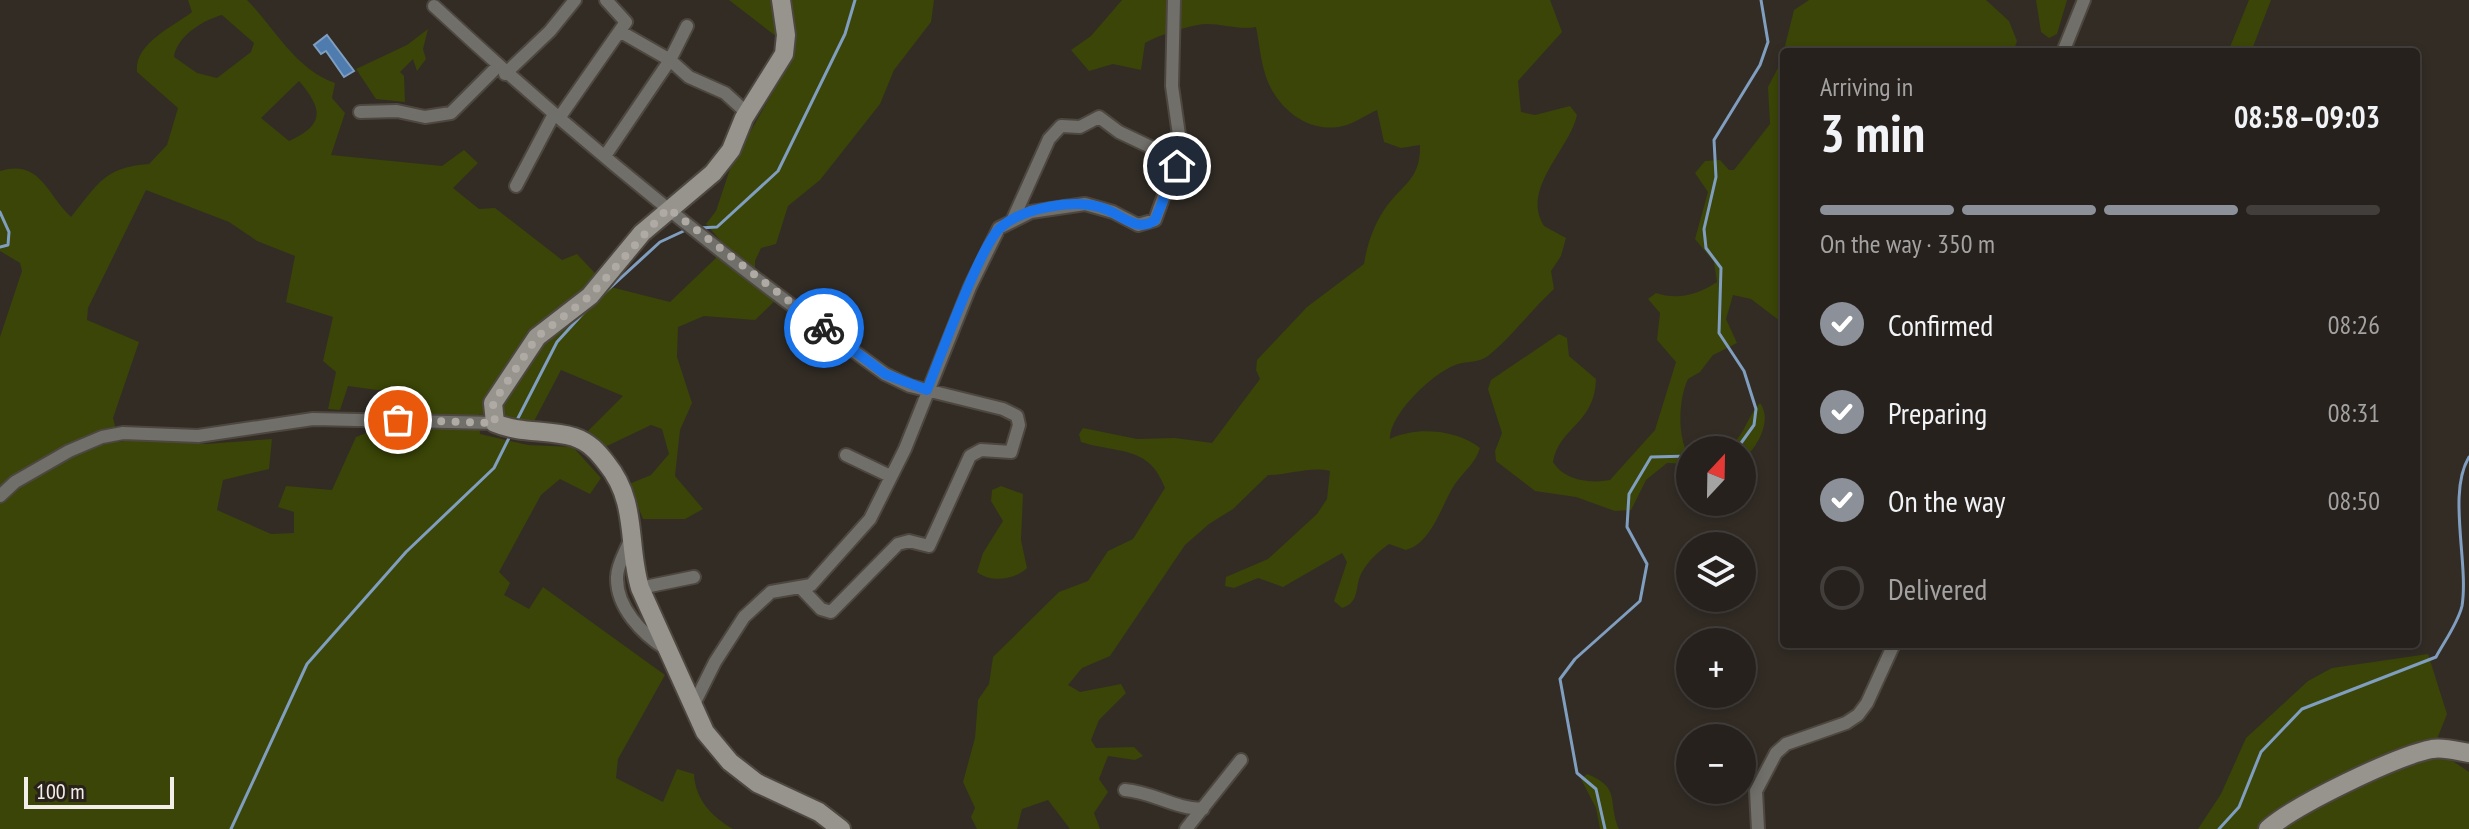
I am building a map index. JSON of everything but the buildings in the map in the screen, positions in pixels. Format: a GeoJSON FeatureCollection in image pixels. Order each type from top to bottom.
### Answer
{"type":"FeatureCollection","features":[{"type":"Feature","properties":{"kind":"street"},"geometry":{"type":"LineString","coordinates":[[360,112],[397,111],[425,117],[451,113],[550,31],[575,0]]}},
{"type":"Feature","properties":{"kind":"street"},"geometry":{"type":"LineString","coordinates":[[516,186],[557,116],[621,32],[626,19],[606,0]]}},
{"type":"Feature","properties":{"kind":"street"},"geometry":{"type":"LineString","coordinates":[[508,427],[493,403],[537,337],[590,296],[668,208],[713,173],[731,150],[747,113],[784,54],[786,35],[781,0]]}},
{"type":"Feature","properties":{"kind":"street"},"geometry":{"type":"LineString","coordinates":[[692,708],[744,617],[771,592],[811,585],[865,528],[905,449],[927,390],[990,242],[999,228],[1031,212],[1085,204],[1113,212],[1138,225],[1149,225],[1155,220],[1178,160],[1180,126],[1172,86],[1171,59],[1174,0]]}},
{"type":"Feature","properties":{"kind":"street"},"geometry":{"type":"LineString","coordinates":[[2065,48],[2084,0]]}},
{"type":"Feature","properties":{"kind":"street"},"geometry":{"type":"LineString","coordinates":[[434,6],[501,70],[702,237],[885,374],[927,390],[1003,409],[1017,416],[1019,425],[1012,449],[1006,453],[989,449],[973,453],[929,546],[909,541],[898,544],[834,610],[824,611],[801,588]]}},
{"type":"Feature","properties":{"kind":"street"},"geometry":{"type":"LineString","coordinates":[[605,156],[670,60],[687,26]]}},
{"type":"Feature","properties":{"kind":"street"},"geometry":{"type":"LineString","coordinates":[[621,32],[670,60],[689,77],[725,93],[747,113]]}},
{"type":"Feature","properties":{"kind":"street"},"geometry":{"type":"LineString","coordinates":[[1013,219],[1049,139],[1061,126],[1080,127],[1099,117],[1135,140],[1178,160]]}},
{"type":"Feature","properties":{"kind":"street"},"geometry":{"type":"LineString","coordinates":[[0,496],[15,482],[69,451],[102,437],[123,433],[198,436],[313,419],[508,427],[571,436],[593,447],[617,475],[634,530],[634,567],[640,588],[672,653],[692,708],[705,732],[743,774],[819,812],[841,829]]}},
{"type":"Feature","properties":{"kind":"street"},"geometry":{"type":"LineString","coordinates":[[846,455],[890,476]]}},
{"type":"Feature","properties":{"kind":"street"},"geometry":{"type":"LineString","coordinates":[[634,530],[617,574],[621,595],[638,628],[672,653]]}},
{"type":"Feature","properties":{"kind":"street"},"geometry":{"type":"LineString","coordinates":[[640,588],[694,577]]}},
{"type":"Feature","properties":{"kind":"street"},"geometry":{"type":"LineString","coordinates":[[1758,829],[1756,791],[1776,753],[1786,744],[1846,723],[1858,715],[1867,703],[1892,648]]}},
{"type":"Feature","properties":{"kind":"street"},"geometry":{"type":"LineString","coordinates":[[2268,829],[2326,794],[2417,753],[2436,748],[2469,753]]}},
{"type":"Feature","properties":{"kind":"street"},"geometry":{"type":"LineString","coordinates":[[1186,829],[1241,760]]}},
{"type":"Feature","properties":{"kind":"street"},"geometry":{"type":"LineString","coordinates":[[1125,790],[1141,791],[1183,807],[1203,809]]}},
{"type":"Feature","properties":{"kind":"green space"},"geometry":{"type":"Polygon","coordinates":[[[188,0],[247,0],[297,58],[335,83],[332,98],[345,113],[331,155],[442,166],[464,150],[478,163],[453,188],[479,209],[495,208],[562,260],[577,254],[607,286],[670,302],[717,257],[720,240],[706,224],[716,211],[731,166],[788,65],[777,37],[729,0],[934,0],[931,22],[894,70],[880,104],[820,180],[788,206],[776,244],[761,248],[755,261],[755,283],[778,298],[755,320],[704,316],[678,327],[677,357],[692,403],[680,430],[675,476],[703,509],[685,519],[643,519],[629,484],[651,475],[669,454],[662,429],[651,425],[605,447],[588,431],[623,396],[561,370],[531,427],[479,414],[480,434],[528,445],[573,447],[601,478],[590,494],[560,479],[541,495],[499,572],[510,583],[504,595],[529,609],[543,587],[665,675],[618,759],[616,778],[663,802],[677,769],[694,774],[701,799],[718,819],[733,829],[0,829],[0,337],[22,271],[20,263],[0,251],[0,171],[14,169],[33,174],[71,217],[103,179],[122,169],[149,164],[167,145],[178,108],[137,72],[138,62],[148,45],[192,12],[188,0]],[[222,15],[185,36],[174,57],[197,73],[217,78],[251,52],[254,43],[222,15]],[[299,81],[261,118],[289,141],[309,129],[314,123],[316,109],[299,81]],[[146,190],[88,308],[87,320],[139,342],[113,418],[119,442],[138,439],[206,444],[272,439],[269,469],[223,480],[217,510],[271,534],[294,533],[294,512],[278,507],[286,486],[332,490],[356,437],[379,428],[399,428],[407,408],[403,389],[377,390],[348,386],[340,410],[328,409],[336,372],[323,361],[333,317],[286,302],[295,256],[257,241],[229,222],[146,190]]]}},
{"type":"Feature","properties":{"kind":"green space"},"geometry":{"type":"Polygon","coordinates":[[[1122,0],[1550,0],[1562,32],[1518,81],[1521,112],[1535,115],[1570,106],[1577,115],[1538,198],[1538,212],[1544,226],[1566,238],[1561,256],[1551,271],[1554,289],[1488,356],[1448,368],[1415,394],[1397,417],[1390,439],[1412,432],[1436,432],[1460,437],[1480,448],[1423,539],[1406,550],[1389,544],[1381,550],[1362,572],[1355,598],[1342,608],[1334,601],[1347,562],[1342,553],[1283,587],[1258,578],[1234,588],[1225,586],[1226,577],[1268,559],[1317,514],[1327,499],[1330,471],[1268,475],[1233,509],[1185,545],[1110,656],[1082,668],[1068,685],[1080,692],[1121,684],[1126,693],[1099,720],[1091,740],[1096,748],[1134,747],[1143,756],[1135,760],[1108,756],[1099,779],[1108,792],[1094,813],[1100,829],[1070,829],[1048,800],[1022,809],[1017,829],[977,829],[971,817],[975,808],[963,782],[975,738],[978,700],[989,684],[993,657],[1059,592],[1088,581],[1108,551],[1133,539],[1165,488],[1150,464],[1141,458],[1081,442],[1079,434],[1083,428],[1137,439],[1175,438],[1212,443],[1260,379],[1256,370],[1257,360],[1307,307],[1364,264],[1377,223],[1414,174],[1419,157],[1420,145],[1401,148],[1384,142],[1377,110],[1347,125],[1329,128],[1316,126],[1293,114],[1268,83],[1256,27],[1206,24],[1184,28],[1145,43],[1141,70],[1113,64],[1089,71],[1071,50],[1091,36],[1122,0]]]}},
{"type":"Feature","properties":{"kind":"green space"},"geometry":{"type":"Polygon","coordinates":[[[1809,0],[1986,0],[2009,21],[2017,41],[2014,48],[1784,48],[1794,10],[1809,0]]]}},
{"type":"Feature","properties":{"kind":"green space"},"geometry":{"type":"Polygon","coordinates":[[[2036,0],[2067,0],[2057,34],[2049,38],[2041,32],[2036,0]]]}},
{"type":"Feature","properties":{"kind":"green space"},"geometry":{"type":"Polygon","coordinates":[[[2249,0],[2271,0],[2253,48],[2230,48],[2249,0]]]}},
{"type":"Feature","properties":{"kind":"green space"},"geometry":{"type":"Polygon","coordinates":[[[428,29],[423,49],[426,59],[417,71],[413,59],[400,72],[404,76],[405,102],[376,99],[356,69],[407,45],[428,29]]]}},
{"type":"Feature","properties":{"kind":"green space"},"geometry":{"type":"Polygon","coordinates":[[[1780,64],[1780,321],[1751,299],[1733,295],[1726,319],[1737,343],[1713,355],[1700,372],[1688,379],[1680,414],[1682,436],[1676,436],[1676,463],[1667,463],[1646,480],[1631,510],[1615,511],[1576,497],[1535,491],[1496,461],[1495,451],[1502,433],[1488,389],[1491,380],[1559,334],[1567,338],[1569,356],[1596,379],[1590,406],[1562,441],[1553,462],[1571,477],[1610,480],[1655,430],[1676,362],[1657,340],[1660,313],[1648,299],[1656,293],[1687,295],[1717,282],[1714,262],[1695,239],[1708,192],[1695,173],[1705,161],[1720,160],[1729,170],[1734,170],[1770,124],[1768,87],[1780,64]]]}},
{"type":"Feature","properties":{"kind":"green space"},"geometry":{"type":"Polygon","coordinates":[[[1760,403],[1765,418],[1756,445],[1756,436],[1739,436],[1760,403]]]}},
{"type":"Feature","properties":{"kind":"green space"},"geometry":{"type":"Polygon","coordinates":[[[1001,486],[1023,494],[1021,540],[1027,568],[1016,575],[996,579],[977,572],[983,553],[1003,521],[991,501],[992,490],[1001,486]]]}},
{"type":"Feature","properties":{"kind":"green space"},"geometry":{"type":"Polygon","coordinates":[[[2428,654],[2447,714],[2437,739],[2444,755],[2469,772],[2469,829],[2198,829],[2221,794],[2246,738],[2308,681],[2332,668],[2428,654]]]}},
{"type":"Feature","properties":{"kind":"green space"},"geometry":{"type":"Polygon","coordinates":[[[1587,774],[1598,779],[1609,790],[1619,829],[1600,829],[1596,808],[1581,779],[1587,774]]]}},
{"type":"Feature","properties":{"kind":"water"},"geometry":{"type":"Polygon","coordinates":[[[327,35],[354,71],[344,77],[326,51],[321,54],[314,45],[327,35]]]}},
{"type":"Feature","properties":{"kind":"waterway"},"geometry":{"type":"LineString","coordinates":[[699,228],[717,227],[778,171],[845,34],[855,0]]}},
{"type":"Feature","properties":{"kind":"waterway"},"geometry":{"type":"LineString","coordinates":[[1746,436],[1754,425],[1756,409],[1744,371],[1719,333],[1721,268],[1706,248],[1704,229],[1716,177],[1714,140],[1760,65],[1768,42],[1761,0]]}},
{"type":"Feature","properties":{"kind":"waterway"},"geometry":{"type":"LineString","coordinates":[[0,212],[9,232],[8,245],[0,247]]}},
{"type":"Feature","properties":{"kind":"waterway"},"geometry":{"type":"LineString","coordinates":[[600,297],[660,242],[688,229]]}},
{"type":"Feature","properties":{"kind":"waterway"},"geometry":{"type":"LineString","coordinates":[[516,422],[557,342],[588,308]]}},
{"type":"Feature","properties":{"kind":"waterway"},"geometry":{"type":"LineString","coordinates":[[231,829],[307,664],[406,552],[494,468],[510,436]]}},
{"type":"Feature","properties":{"kind":"waterway"},"geometry":{"type":"LineString","coordinates":[[1605,829],[1596,789],[1577,773],[1560,679],[1575,659],[1640,601],[1647,564],[1627,527],[1629,494],[1651,457],[1676,456]]}},
{"type":"Feature","properties":{"kind":"waterway"},"geometry":{"type":"LineString","coordinates":[[2219,829],[2239,807],[2261,752],[2302,709],[2436,657],[2462,606],[2459,509],[2463,472],[2469,457]]}},
{"type":"Feature","properties":{"kind":"way so far"},"geometry":{"type":"LineString","coordinates":[[398,420],[495,423],[493,403],[537,337],[590,296],[642,233],[668,208],[824,328]]}},
{"type":"Feature","properties":{"kind":"route"},"geometry":{"type":"LineString","coordinates":[[824,328],[885,374],[899,382],[927,390],[990,242],[999,228],[1031,212],[1085,204],[1098,206],[1138,225],[1149,225],[1155,220],[1177,166]]}}]}
